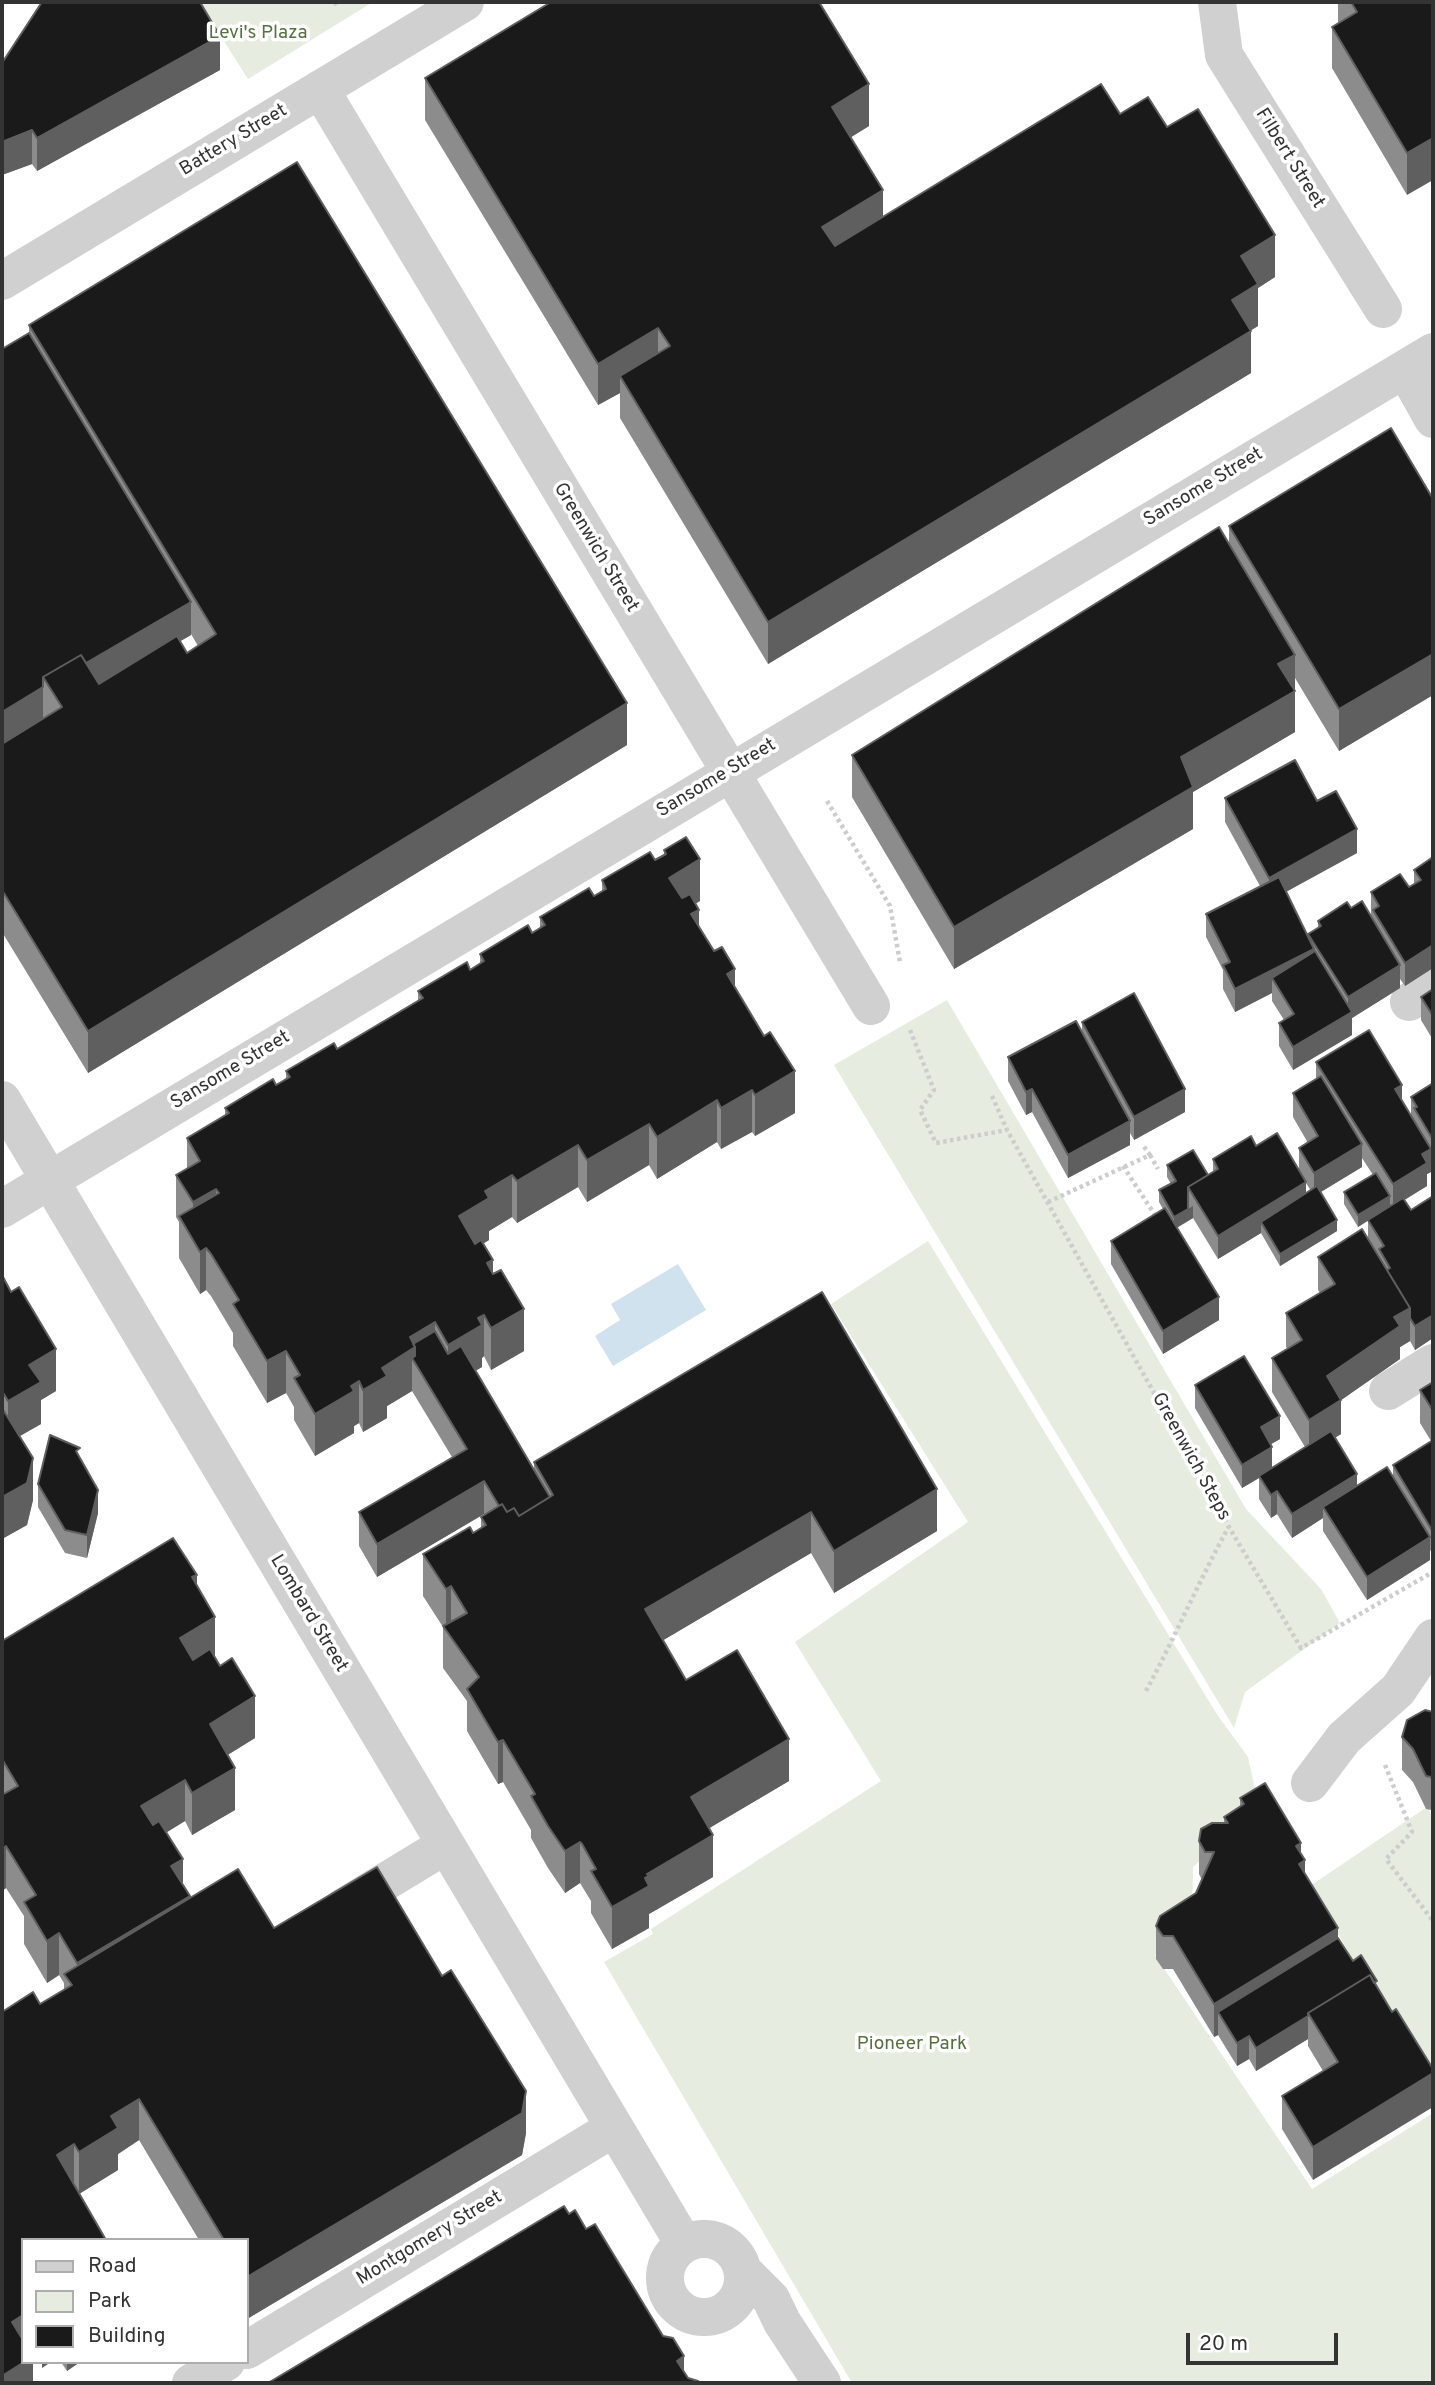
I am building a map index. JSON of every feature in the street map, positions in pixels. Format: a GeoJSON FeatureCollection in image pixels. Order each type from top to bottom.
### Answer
{"type":"FeatureCollection","features":[{"type":"Feature","properties":{"kind":"street","name":"Battery Street"},"geometry":{"type":"LineString","coordinates":[[2,281],[465,2]]}},
{"type":"Feature","properties":{"kind":"street","name":"Filbert Street"},"geometry":{"type":"LineString","coordinates":[[1217,2],[1224,55],[1383,309]]}},
{"type":"Feature","properties":{"kind":"street","name":"Greenwich Street"},"geometry":{"type":"LineString","coordinates":[[320,89],[871,1006]]}},
{"type":"Feature","properties":{"kind":"street","name":"Sansome Street"},"geometry":{"type":"LineString","coordinates":[[2,1209],[1419,360]]}},
{"type":"Feature","properties":{"kind":"street"},"geometry":{"type":"LineString","coordinates":[[1419,360],[1433,419]]}},
{"type":"Feature","properties":{"kind":"street","name":"Lombard Street"},"geometry":{"type":"LineString","coordinates":[[2,1101],[684,2244]]}},
{"type":"Feature","properties":{"kind":"street"},"geometry":{"type":"LineString","coordinates":[[1388,1391],[1433,1363]]}},
{"type":"Feature","properties":{"kind":"street"},"geometry":{"type":"LineString","coordinates":[[1310,1783],[1344,1738],[1366,1718],[1416,1686],[1433,1638]]}},
{"type":"Feature","properties":{"kind":"street"},"geometry":{"type":"LineString","coordinates":[[307,1928],[446,1845]]}},
{"type":"Feature","properties":{"kind":"street","name":"Montgomery Street"},"geometry":{"type":"LineString","coordinates":[[248,2349],[614,2128]]}},
{"type":"Feature","properties":{"kind":"street"},"geometry":{"type":"LineString","coordinates":[[744,2272],[739,2295],[724,2312],[710,2318],[694,2317],[681,2310],[670,2298],[665,2284],[666,2268],[673,2254],[684,2244],[698,2238],[714,2239],[728,2246],[738,2258],[744,2272],[771,2299],[782,2322],[822,2383]]}},
{"type":"Feature","properties":{"kind":"street"},"geometry":{"type":"LineString","coordinates":[[191,2383],[223,2364]]}},
{"type":"Feature","properties":{"kind":"path"},"geometry":{"type":"LineString","coordinates":[[827,801],[890,906],[902,973]]}},
{"type":"Feature","properties":{"kind":"path"},"geometry":{"type":"LineString","coordinates":[[908,1026],[934,1090],[920,1110],[936,1143],[1007,1130]]}},
{"type":"Feature","properties":{"kind":"path","name":"Greenwich Steps"},"geometry":{"type":"LineString","coordinates":[[992,1096],[1007,1130],[1229,1527],[1301,1648],[1433,1572]]}},
{"type":"Feature","properties":{"kind":"path"},"geometry":{"type":"LineString","coordinates":[[1142,1144],[1158,1169]]}},
{"type":"Feature","properties":{"kind":"path"},"geometry":{"type":"LineString","coordinates":[[1048,1202],[1150,1155]]}},
{"type":"Feature","properties":{"kind":"path"},"geometry":{"type":"LineString","coordinates":[[1123,1166],[1157,1219]]}},
{"type":"Feature","properties":{"kind":"path"},"geometry":{"type":"LineString","coordinates":[[1146,1690],[1180,1627],[1196,1587],[1229,1527]]}},
{"type":"Feature","properties":{"kind":"path"},"geometry":{"type":"LineString","coordinates":[[1366,1718],[1412,1832],[1386,1859],[1433,1922]]}},
{"type":"Feature","properties":{"kind":"green space","name":"Levi's Plaza"},"geometry":{"type":"Polygon","coordinates":[[[199,2],[373,2],[248,79],[199,2]]]}},
{"type":"Feature","properties":{"kind":"green space"},"geometry":{"type":"Polygon","coordinates":[[[947,1000],[1246,1509],[1321,1589],[1340,1623],[1245,1692],[1234,1728],[834,1065],[947,1000]]]}},
{"type":"Feature","properties":{"kind":"green space","name":"Pioneer Park"},"geometry":{"type":"Polygon","coordinates":[[[928,1241],[1218,1716],[1248,1757],[1259,1808],[1193,1867],[1192,1915],[1155,1955],[1312,2189],[1433,2113],[1433,2383],[852,2383],[604,1962],[653,1934],[651,1929],[881,1781],[795,1642],[968,1522],[831,1304],[928,1241]]]}},
{"type":"Feature","properties":{"kind":"green space"},"geometry":{"type":"Polygon","coordinates":[[[1427,1807],[1433,1818],[1433,2096],[1310,1886],[1427,1807]]]}},
{"type":"Feature","properties":{"kind":"water"},"geometry":{"type":"Polygon","coordinates":[[[678,1264],[706,1310],[613,1366],[595,1336],[620,1320],[611,1304],[678,1264]]]}},
{"type":"Feature","properties":{"kind":"building"},"geometry":{"type":"Polygon","coordinates":[[[42,2],[200,2],[220,36],[37,138],[32,130],[2,142],[2,63],[42,2]]]}},
{"type":"Feature","properties":{"kind":"building"},"geometry":{"type":"Polygon","coordinates":[[[551,2],[819,2],[869,84],[832,107],[883,190],[822,227],[835,246],[1101,84],[1120,114],[1148,97],[1167,127],[1198,109],[1275,235],[1241,256],[1258,284],[1232,300],[1251,331],[768,622],[620,376],[670,346],[658,328],[598,364],[425,78],[551,2]]]}},
{"type":"Feature","properties":{"kind":"building"},"geometry":{"type":"Polygon","coordinates":[[[1351,2],[1433,2],[1433,138],[1407,153],[1332,27],[1357,12],[1351,2]]]}},
{"type":"Feature","properties":{"kind":"building"},"geometry":{"type":"Polygon","coordinates":[[[297,162],[627,703],[88,1031],[2,890],[2,744],[62,707],[43,677],[81,655],[99,684],[177,636],[187,653],[216,634],[29,325],[297,162]]]}},
{"type":"Feature","properties":{"kind":"building"},"geometry":{"type":"Polygon","coordinates":[[[29,333],[191,602],[86,663],[81,655],[43,677],[43,687],[2,712],[2,349],[29,333]]]}},
{"type":"Feature","properties":{"kind":"building"},"geometry":{"type":"Polygon","coordinates":[[[1391,428],[1433,499],[1433,654],[1339,709],[1229,526],[1391,428]]]}},
{"type":"Feature","properties":{"kind":"building"},"geometry":{"type":"Polygon","coordinates":[[[1219,527],[1295,655],[1278,664],[1295,691],[1181,757],[1193,787],[954,927],[852,755],[1219,527]]]}},
{"type":"Feature","properties":{"kind":"building"},"geometry":{"type":"Polygon","coordinates":[[[1295,760],[1317,801],[1336,791],[1357,829],[1269,878],[1225,798],[1295,760]]]}},
{"type":"Feature","properties":{"kind":"building"},"geometry":{"type":"Polygon","coordinates":[[[686,837],[700,859],[669,878],[682,898],[690,894],[699,910],[691,914],[714,951],[722,947],[735,969],[727,974],[764,1036],[770,1032],[795,1071],[755,1095],[752,1090],[721,1108],[717,1100],[657,1137],[649,1124],[587,1160],[578,1145],[517,1181],[512,1175],[485,1191],[489,1198],[459,1216],[475,1244],[481,1240],[493,1260],[487,1263],[493,1274],[501,1270],[524,1309],[491,1328],[484,1315],[478,1318],[482,1325],[448,1345],[435,1322],[410,1337],[415,1347],[382,1368],[387,1376],[363,1390],[359,1381],[351,1386],[354,1391],[315,1414],[294,1378],[300,1375],[286,1351],[267,1361],[233,1304],[239,1300],[211,1254],[206,1248],[200,1252],[179,1216],[219,1193],[216,1189],[193,1202],[176,1175],[200,1161],[187,1138],[229,1113],[225,1108],[273,1079],[276,1085],[290,1077],[286,1071],[334,1043],[337,1049],[423,998],[418,991],[467,962],[470,970],[484,961],[480,954],[528,925],[532,933],[545,925],[540,917],[589,888],[594,896],[606,889],[602,880],[650,852],[655,860],[666,854],[664,850],[686,837]]]}},
{"type":"Feature","properties":{"kind":"building"},"geometry":{"type":"Polygon","coordinates":[[[1433,857],[1433,945],[1405,963],[1373,910],[1379,906],[1371,892],[1400,874],[1409,887],[1421,880],[1414,870],[1433,857]]]}},
{"type":"Feature","properties":{"kind":"building"},"geometry":{"type":"Polygon","coordinates":[[[1279,877],[1314,949],[1235,989],[1223,965],[1230,962],[1206,914],[1279,877]]]}},
{"type":"Feature","properties":{"kind":"building"},"geometry":{"type":"Polygon","coordinates":[[[1362,901],[1400,965],[1348,997],[1308,934],[1321,926],[1318,921],[1347,902],[1351,908],[1362,901]]]}},
{"type":"Feature","properties":{"kind":"building"},"geometry":{"type":"Polygon","coordinates":[[[1315,951],[1352,1012],[1293,1047],[1279,1023],[1294,1014],[1272,978],[1315,951]]]}},
{"type":"Feature","properties":{"kind":"building"},"geometry":{"type":"Polygon","coordinates":[[[1433,989],[1433,1016],[1421,997],[1433,989]]]}},
{"type":"Feature","properties":{"kind":"building"},"geometry":{"type":"Polygon","coordinates":[[[1134,993],[1185,1089],[1134,1117],[1082,1022],[1134,993]]]}},
{"type":"Feature","properties":{"kind":"building"},"geometry":{"type":"Polygon","coordinates":[[[1076,1021],[1130,1121],[1068,1155],[1032,1089],[1026,1092],[1008,1057],[1076,1021]]]}},
{"type":"Feature","properties":{"kind":"building"},"geometry":{"type":"Polygon","coordinates":[[[1369,1030],[1402,1085],[1395,1089],[1431,1149],[1422,1154],[1427,1163],[1393,1184],[1316,1062],[1369,1030]]]}},
{"type":"Feature","properties":{"kind":"building"},"geometry":{"type":"Polygon","coordinates":[[[1321,1076],[1362,1144],[1314,1173],[1299,1148],[1318,1136],[1293,1093],[1321,1076]]]}},
{"type":"Feature","properties":{"kind":"building"},"geometry":{"type":"Polygon","coordinates":[[[1433,1083],[1433,1140],[1414,1108],[1417,1107],[1411,1097],[1433,1083]]]}},
{"type":"Feature","properties":{"kind":"building"},"geometry":{"type":"Polygon","coordinates":[[[1277,1133],[1306,1182],[1218,1236],[1188,1187],[1218,1169],[1213,1159],[1251,1136],[1256,1146],[1277,1133]]]}},
{"type":"Feature","properties":{"kind":"building"},"geometry":{"type":"Polygon","coordinates":[[[1193,1150],[1208,1175],[1188,1187],[1188,1209],[1174,1217],[1159,1190],[1176,1181],[1167,1165],[1193,1150]]]}},
{"type":"Feature","properties":{"kind":"building"},"geometry":{"type":"Polygon","coordinates":[[[1376,1173],[1390,1196],[1358,1215],[1344,1192],[1376,1173]]]}},
{"type":"Feature","properties":{"kind":"building"},"geometry":{"type":"Polygon","coordinates":[[[1317,1186],[1337,1220],[1280,1254],[1261,1222],[1317,1186]]]}},
{"type":"Feature","properties":{"kind":"building"},"geometry":{"type":"Polygon","coordinates":[[[1433,1196],[1433,1315],[1415,1326],[1410,1318],[1410,1308],[1387,1270],[1390,1268],[1379,1249],[1384,1246],[1368,1220],[1403,1198],[1411,1210],[1433,1196]]]}},
{"type":"Feature","properties":{"kind":"building"},"geometry":{"type":"Polygon","coordinates":[[[1165,1208],[1219,1297],[1163,1331],[1111,1241],[1165,1208]]]}},
{"type":"Feature","properties":{"kind":"building"},"geometry":{"type":"Polygon","coordinates":[[[1362,1229],[1410,1308],[1394,1317],[1400,1326],[1327,1376],[1341,1400],[1309,1420],[1272,1358],[1302,1340],[1286,1313],[1335,1284],[1318,1257],[1362,1229]]]}},
{"type":"Feature","properties":{"kind":"building"},"geometry":{"type":"Polygon","coordinates":[[[2,1275],[11,1292],[19,1287],[56,1349],[29,1365],[41,1382],[8,1401],[4,1394],[2,1395],[2,1275]]]}},
{"type":"Feature","properties":{"kind":"building"},"geometry":{"type":"Polygon","coordinates":[[[822,1292],[937,1489],[834,1551],[811,1512],[645,1609],[686,1680],[737,1650],[789,1739],[691,1797],[713,1835],[647,1874],[649,1876],[645,1878],[649,1886],[612,1907],[591,1871],[596,1869],[582,1844],[580,1842],[565,1851],[531,1796],[535,1794],[503,1740],[498,1742],[467,1689],[479,1677],[443,1626],[467,1613],[451,1586],[446,1589],[423,1554],[470,1527],[473,1533],[486,1525],[481,1517],[502,1504],[507,1512],[514,1508],[519,1516],[553,1495],[534,1462],[822,1292]]]}},
{"type":"Feature","properties":{"kind":"building"},"geometry":{"type":"Polygon","coordinates":[[[435,1331],[448,1354],[461,1346],[550,1497],[519,1516],[514,1508],[507,1512],[502,1504],[499,1506],[484,1481],[377,1544],[359,1512],[467,1449],[412,1358],[415,1356],[413,1344],[435,1331]]]}},
{"type":"Feature","properties":{"kind":"building"},"geometry":{"type":"Polygon","coordinates":[[[1244,1356],[1280,1416],[1261,1427],[1272,1447],[1242,1465],[1195,1385],[1244,1356]]]}},
{"type":"Feature","properties":{"kind":"building"},"geometry":{"type":"Polygon","coordinates":[[[1433,1382],[1433,1411],[1420,1390],[1433,1382]]]}},
{"type":"Feature","properties":{"kind":"building"},"geometry":{"type":"Polygon","coordinates":[[[2,1408],[33,1458],[27,1483],[2,1497],[2,1408]]]}},
{"type":"Feature","properties":{"kind":"building"},"geometry":{"type":"Polygon","coordinates":[[[1331,1431],[1357,1474],[1292,1514],[1277,1491],[1271,1495],[1259,1476],[1331,1431]]]}},
{"type":"Feature","properties":{"kind":"building"},"geometry":{"type":"Polygon","coordinates":[[[50,1435],[80,1448],[76,1451],[98,1490],[87,1535],[65,1530],[38,1484],[50,1435]]]}},
{"type":"Feature","properties":{"kind":"building"},"geometry":{"type":"Polygon","coordinates":[[[1433,1440],[1433,1532],[1393,1465],[1433,1440]]]}},
{"type":"Feature","properties":{"kind":"building"},"geometry":{"type":"Polygon","coordinates":[[[1387,1467],[1430,1537],[1367,1577],[1323,1507],[1387,1467]]]}},
{"type":"Feature","properties":{"kind":"building"},"geometry":{"type":"Polygon","coordinates":[[[173,1538],[197,1575],[192,1577],[215,1617],[180,1638],[193,1660],[210,1649],[220,1666],[232,1658],[255,1696],[210,1724],[235,1768],[192,1793],[185,1780],[141,1806],[153,1825],[159,1821],[183,1859],[171,1866],[190,1896],[77,1963],[59,1933],[47,1941],[24,1902],[36,1895],[6,1846],[2,1849],[2,1795],[18,1786],[2,1759],[2,1641],[173,1538]]]}},
{"type":"Feature","properties":{"kind":"building"},"geometry":{"type":"Polygon","coordinates":[[[1425,1710],[1433,1712],[1433,1781],[1426,1776],[1413,1749],[1402,1737],[1407,1720],[1425,1710]]]}},
{"type":"Feature","properties":{"kind":"building"},"geometry":{"type":"Polygon","coordinates":[[[1265,1783],[1301,1843],[1296,1846],[1305,1860],[1299,1864],[1338,1928],[1214,2004],[1173,1936],[1163,1936],[1156,1926],[1160,1916],[1196,1893],[1214,1852],[1205,1852],[1199,1841],[1201,1829],[1212,1823],[1228,1823],[1224,1817],[1244,1804],[1240,1798],[1265,1783]]]}},
{"type":"Feature","properties":{"kind":"building"},"geometry":{"type":"Polygon","coordinates":[[[377,1867],[442,1976],[451,1970],[526,2091],[522,2113],[248,2276],[248,2238],[223,2238],[139,2099],[111,2116],[118,2128],[79,2152],[74,2144],[57,2155],[105,2238],[21,2238],[21,2316],[12,2322],[21,2337],[21,2364],[2,2376],[2,2012],[33,1992],[40,2004],[72,1985],[64,1974],[238,1869],[274,1928],[377,1867]]]}},
{"type":"Feature","properties":{"kind":"building"},"geometry":{"type":"Polygon","coordinates":[[[1338,1938],[1353,1961],[1361,1955],[1377,1981],[1374,1983],[1370,1975],[1256,2048],[1249,2036],[1237,2043],[1218,2012],[1338,1938]]]}},
{"type":"Feature","properties":{"kind":"building"},"geometry":{"type":"Polygon","coordinates":[[[1370,1975],[1392,2012],[1396,2009],[1433,2073],[1313,2147],[1282,2096],[1338,2062],[1308,2013],[1370,1975]]]}},
{"type":"Feature","properties":{"kind":"building"},"geometry":{"type":"Polygon","coordinates":[[[564,2206],[569,2214],[575,2210],[586,2229],[595,2224],[663,2336],[673,2338],[684,2356],[677,2361],[688,2378],[700,2383],[268,2383],[564,2206]]]}}]}
